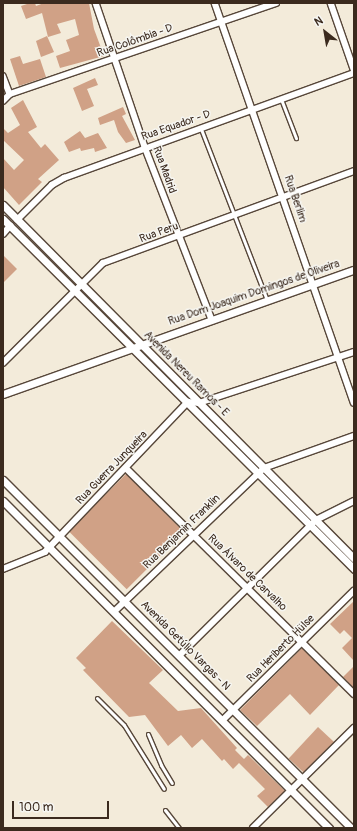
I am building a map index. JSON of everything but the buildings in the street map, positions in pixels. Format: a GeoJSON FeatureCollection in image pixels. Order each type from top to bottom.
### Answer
{"type":"FeatureCollection","features":[{"type":"Feature","properties":{"kind":"street","name":"Rua Madrid"},"geometry":{"type":"LineString","coordinates":[[96,3],[116,58],[145,147],[178,236],[212,320]]}},
{"type":"Feature","properties":{"kind":"street","name":"Rua Berlim"},"geometry":{"type":"LineString","coordinates":[[215,3],[223,21],[354,403]]}},
{"type":"Feature","properties":{"kind":"street","name":"Rua Colômbia - D"},"geometry":{"type":"LineString","coordinates":[[3,101],[10,94],[276,3]]}},
{"type":"Feature","properties":{"kind":"street"},"geometry":{"type":"LineString","coordinates":[[331,3],[354,69]]}},
{"type":"Feature","properties":{"kind":"street","name":"Rua Equador - D"},"geometry":{"type":"LineString","coordinates":[[17,220],[57,181],[145,147],[201,129],[253,108],[354,73]]}},
{"type":"Feature","properties":{"kind":"street"},"geometry":{"type":"LineString","coordinates":[[3,76],[10,94]]}},
{"type":"Feature","properties":{"kind":"street","name":"Rua Peru"},"geometry":{"type":"LineString","coordinates":[[3,363],[103,263],[354,171]]}},
{"type":"Feature","properties":{"kind":"street","name":"Avenida Nereu Ramos - E"},"geometry":{"type":"LineString","coordinates":[[3,206],[133,346],[199,403],[262,470],[340,549],[354,569]]}},
{"type":"Feature","properties":{"kind":"street","name":"Avenida Nereu Ramos - E"},"geometry":{"type":"LineString","coordinates":[[3,219],[141,344],[188,402],[262,470]]}},
{"type":"Feature","properties":{"kind":"street"},"geometry":{"type":"LineString","coordinates":[[3,234],[10,226]]}},
{"type":"Feature","properties":{"kind":"street","name":"Rua Dom Joaquim Domingos de Oliveira"},"geometry":{"type":"LineString","coordinates":[[3,394],[133,346],[354,270]]}},
{"type":"Feature","properties":{"kind":"street"},"geometry":{"type":"LineString","coordinates":[[188,402],[199,403],[354,352]]}},
{"type":"Feature","properties":{"kind":"street","name":"Rua Guerra Junqueira"},"geometry":{"type":"LineString","coordinates":[[3,569],[45,552],[188,402]]}},
{"type":"Feature","properties":{"kind":"street"},"geometry":{"type":"LineString","coordinates":[[262,470],[354,436]]}},
{"type":"Feature","properties":{"kind":"street","name":"Rua Álvaro de Carvalho"},"geometry":{"type":"LineString","coordinates":[[126,468],[249,587],[354,694]]}},
{"type":"Feature","properties":{"kind":"street","name":"Rua Benjamin Franklin"},"geometry":{"type":"LineString","coordinates":[[114,612],[262,470]]}},
{"type":"Feature","properties":{"kind":"street","name":"Avenida Getúlio Vargas - N"},"geometry":{"type":"LineString","coordinates":[[3,480],[351,828]]}},
{"type":"Feature","properties":{"kind":"street"},"geometry":{"type":"LineString","coordinates":[[3,501],[329,828]]}},
{"type":"Feature","properties":{"kind":"street"},"geometry":{"type":"LineString","coordinates":[[179,656],[313,522],[354,501]]}},
{"type":"Feature","properties":{"kind":"street","name":"Avenida Nereu Ramos - E"},"geometry":{"type":"LineString","coordinates":[[340,549],[354,558]]}},
{"type":"Feature","properties":{"kind":"street","name":"Rua Heriberto Hülse"},"geometry":{"type":"LineString","coordinates":[[222,721],[354,591]]}},
{"type":"Feature","properties":{"kind":"street"},"geometry":{"type":"LineString","coordinates":[[254,828],[354,728]]}},
{"type":"Feature","properties":{"kind":"lane"},"geometry":{"type":"LineString","coordinates":[[281,99],[296,138]]}},
{"type":"Feature","properties":{"kind":"lane"},"geometry":{"type":"LineString","coordinates":[[201,129],[267,300]]}},
{"type":"Feature","properties":{"kind":"lane"},"geometry":{"type":"LineString","coordinates":[[97,698],[124,725],[164,790]]}},
{"type":"Feature","properties":{"kind":"lane"},"geometry":{"type":"LineString","coordinates":[[148,734],[161,765],[172,783]]}},
{"type":"Feature","properties":{"kind":"lane"},"geometry":{"type":"LineString","coordinates":[[166,810],[179,828]]}}]}
